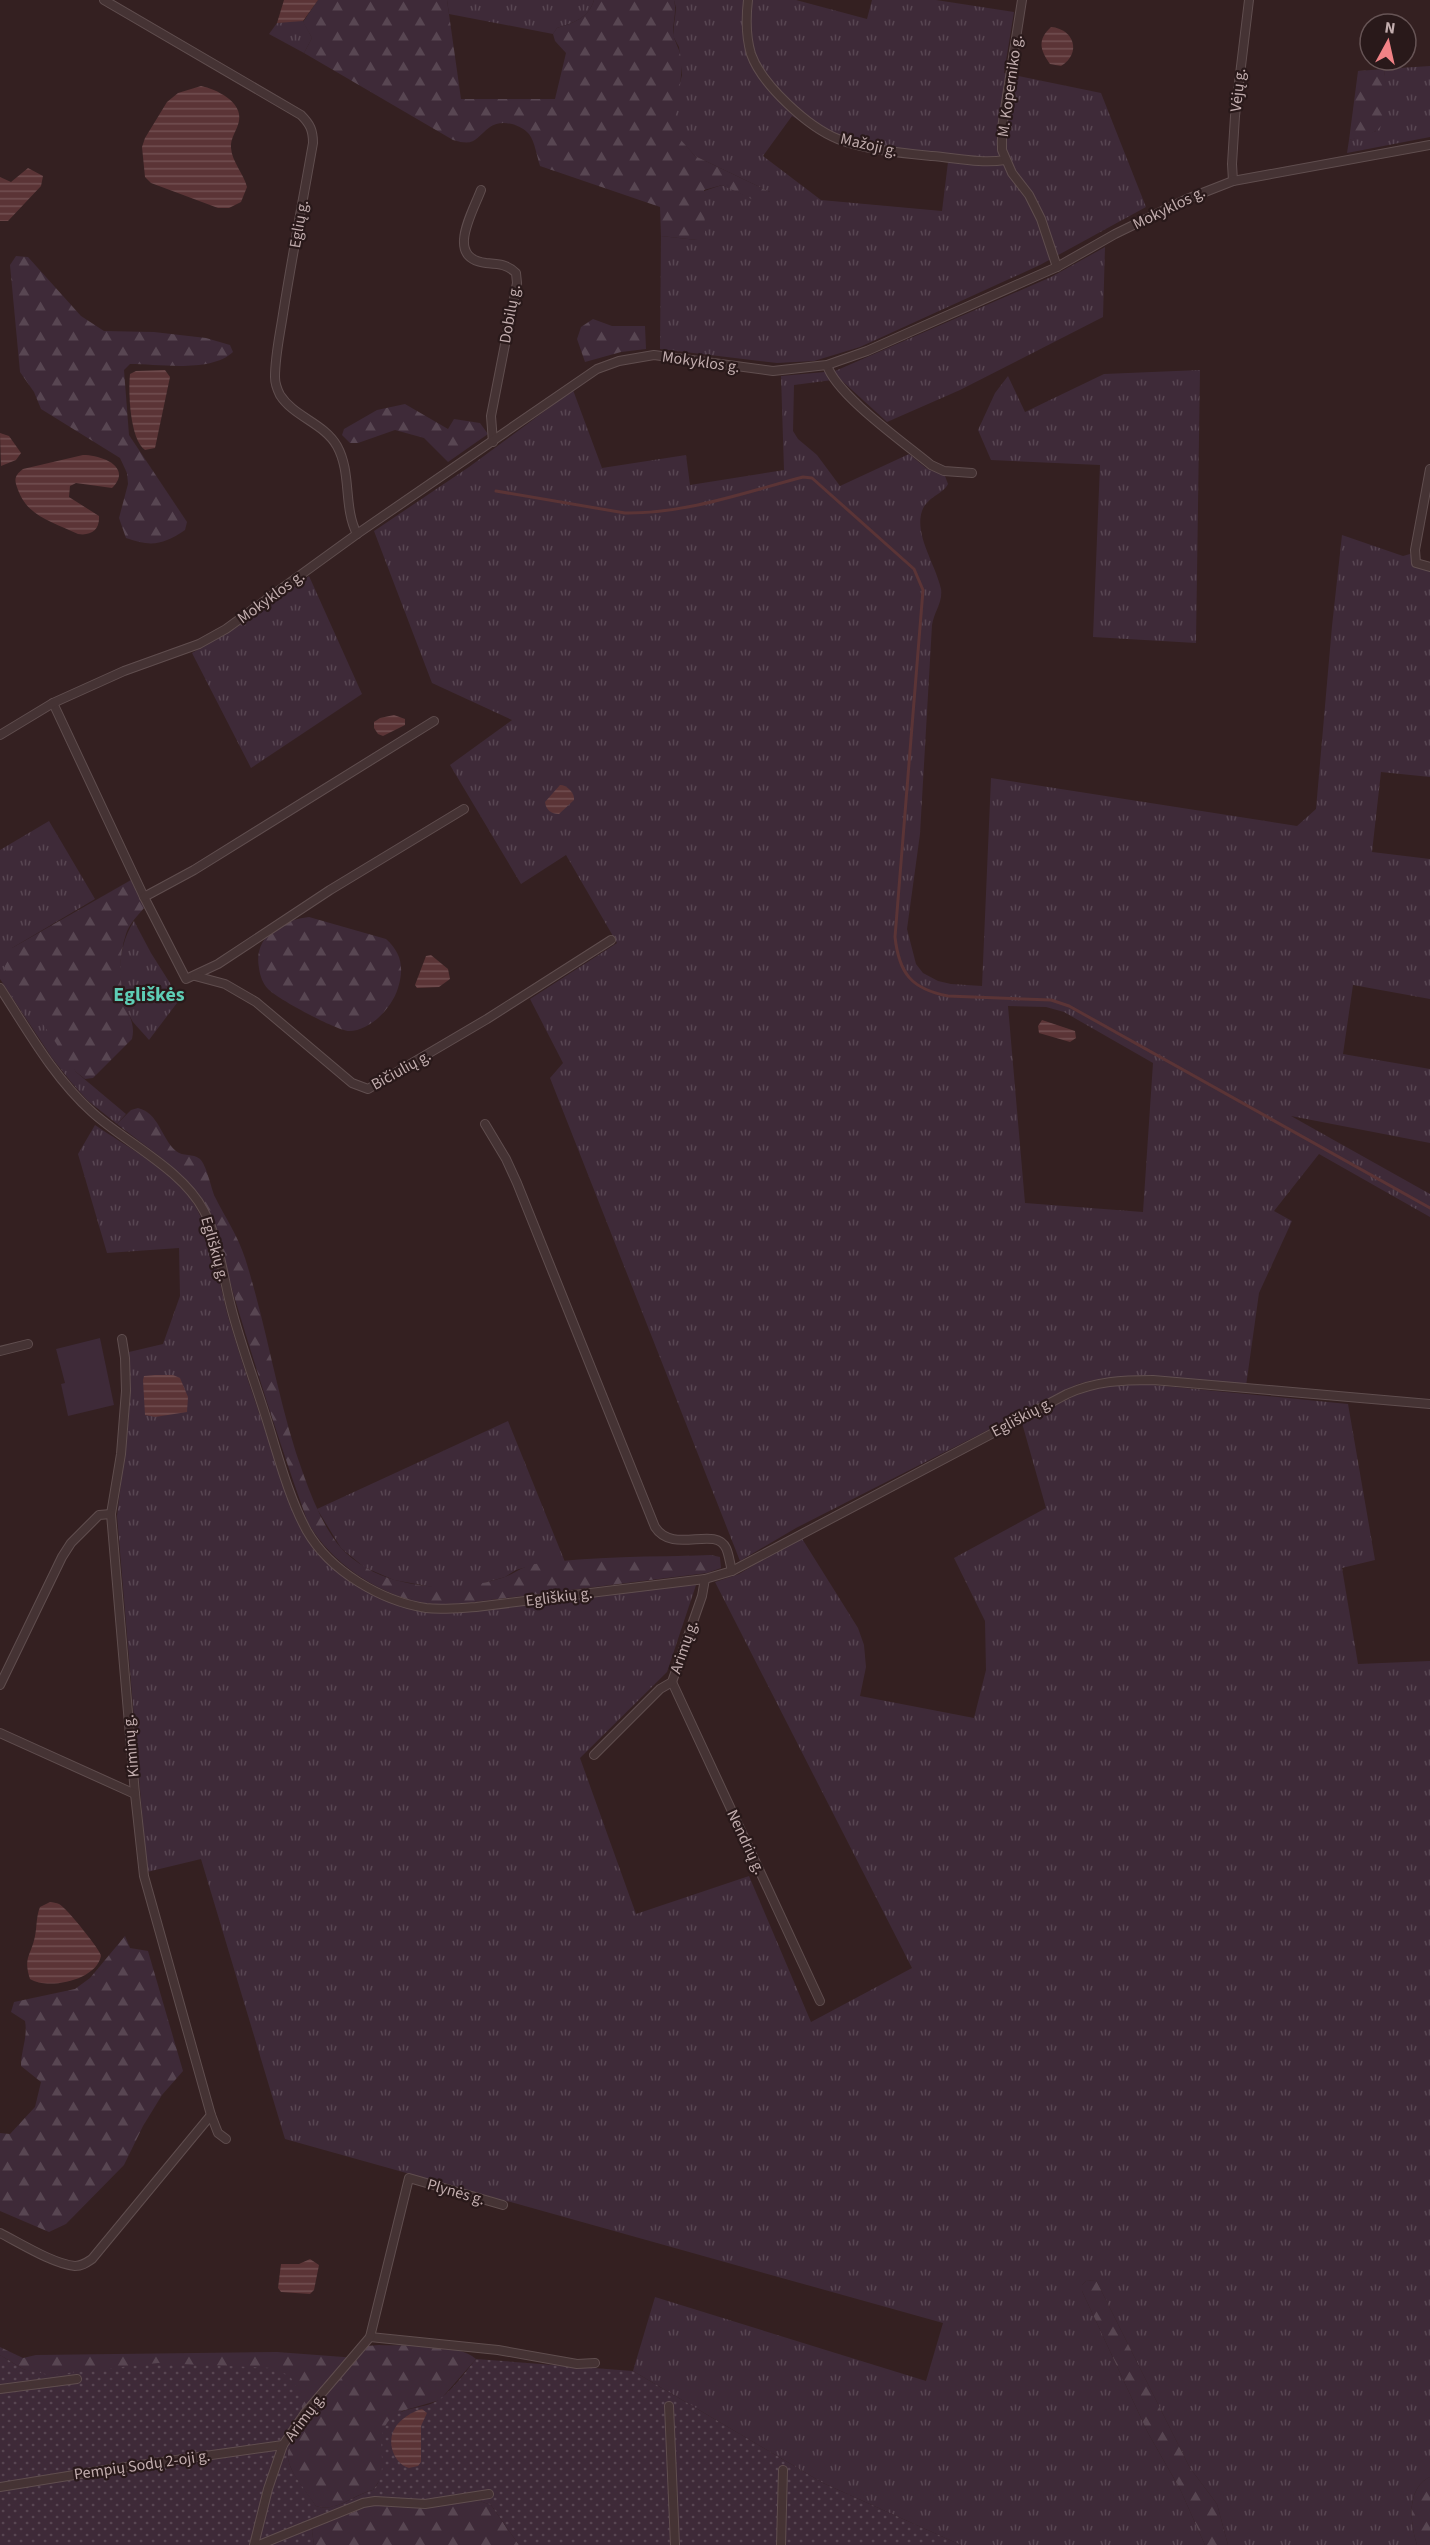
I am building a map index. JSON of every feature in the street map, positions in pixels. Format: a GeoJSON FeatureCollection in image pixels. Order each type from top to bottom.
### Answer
{"type":"FeatureCollection","features":[{"type":"Feature","properties":{"kind":"street","name":"Eglių g."},"geometry":{"type":"LineString","coordinates":[[104,0],[301,115],[309,123],[314,143],[286,292],[276,365],[276,387],[280,396],[320,427],[337,446],[345,470],[351,520],[357,534]]}},
{"type":"Feature","properties":{"kind":"street","name":"Mažoji g."},"geometry":{"type":"LineString","coordinates":[[748,0],[748,43],[759,70],[799,116],[822,131],[840,140],[872,147],[983,161],[1005,160]]}},
{"type":"Feature","properties":{"kind":"street","name":"M. Koperniko g."},"geometry":{"type":"LineString","coordinates":[[1022,0],[1001,140],[1005,160],[1029,195],[1041,219],[1058,267]]}},
{"type":"Feature","properties":{"kind":"street","name":"Vėjų g."},"geometry":{"type":"LineString","coordinates":[[1233,181],[1235,116],[1249,0]]}},
{"type":"Feature","properties":{"kind":"street","name":"Mokyklos g."},"geometry":{"type":"LineString","coordinates":[[0,735],[53,703],[124,671],[199,644],[217,634],[577,381],[618,361],[654,355],[773,371],[826,365],[867,351],[1058,267],[1115,234],[1187,199],[1233,181],[1430,146]]}},
{"type":"Feature","properties":{"kind":"street","name":"Dobilų g."},"geometry":{"type":"LineString","coordinates":[[481,190],[463,238],[464,249],[468,258],[475,261],[508,266],[516,273],[517,283],[491,416],[493,442]]}},
{"type":"Feature","properties":{"kind":"street"},"geometry":{"type":"LineString","coordinates":[[826,365],[832,378],[863,409],[932,465],[944,471],[972,473]]}},
{"type":"Feature","properties":{"kind":"street"},"geometry":{"type":"LineString","coordinates":[[1430,469],[1415,550],[1416,563],[1430,567]]}},
{"type":"Feature","properties":{"kind":"street"},"geometry":{"type":"LineString","coordinates":[[53,703],[144,897],[191,978],[464,809]]}},
{"type":"Feature","properties":{"kind":"street"},"geometry":{"type":"LineString","coordinates":[[144,897],[194,870],[434,721]]}},
{"type":"Feature","properties":{"kind":"street","name":"Bičiulių g."},"geometry":{"type":"LineString","coordinates":[[191,978],[225,984],[255,1002],[352,1083],[368,1089],[487,1019],[611,940]]}},
{"type":"Feature","properties":{"kind":"street","name":"Egliškių g."},"geometry":{"type":"LineString","coordinates":[[0,988],[65,1085],[92,1113],[182,1183],[204,1210],[212,1230],[232,1311],[288,1482],[308,1531],[327,1555],[350,1576],[370,1588],[414,1606],[446,1609],[705,1579],[732,1571],[1088,1385],[1114,1380],[1153,1380],[1430,1404]]}},
{"type":"Feature","properties":{"kind":"street"},"geometry":{"type":"LineString","coordinates":[[485,1124],[517,1183],[655,1527],[660,1536],[668,1539],[711,1538],[722,1542],[727,1548],[732,1571]]}},
{"type":"Feature","properties":{"kind":"street","name":"Kiminų g."},"geometry":{"type":"LineString","coordinates":[[122,1339],[125,1358],[125,1402],[121,1454],[111,1514],[144,1876],[211,2115],[218,2133],[226,2139]]}},
{"type":"Feature","properties":{"kind":"street"},"geometry":{"type":"LineString","coordinates":[[0,1351],[28,1344]]}},
{"type":"Feature","properties":{"kind":"street"},"geometry":{"type":"LineString","coordinates":[[0,1685],[71,1542],[99,1515],[111,1514]]}},
{"type":"Feature","properties":{"kind":"street","name":"Arimų g."},"geometry":{"type":"LineString","coordinates":[[594,1755],[660,1689],[672,1682],[702,1596],[705,1579]]}},
{"type":"Feature","properties":{"kind":"street","name":"Nendrių g."},"geometry":{"type":"LineString","coordinates":[[672,1682],[820,2001]]}},
{"type":"Feature","properties":{"kind":"street"},"geometry":{"type":"LineString","coordinates":[[0,1733],[135,1794]]}},
{"type":"Feature","properties":{"kind":"street"},"geometry":{"type":"LineString","coordinates":[[0,2233],[72,2266],[83,2265],[92,2259],[211,2115]]}},
{"type":"Feature","properties":{"kind":"street","name":"Arimų g."},"geometry":{"type":"LineString","coordinates":[[254,2545],[268,2489],[283,2445],[305,2413],[370,2337],[410,2178]]}},
{"type":"Feature","properties":{"kind":"street","name":"Plynės g."},"geometry":{"type":"LineString","coordinates":[[410,2178],[503,2205]]}},
{"type":"Feature","properties":{"kind":"street"},"geometry":{"type":"LineString","coordinates":[[370,2337],[498,2350],[569,2364],[595,2362]]}},
{"type":"Feature","properties":{"kind":"street"},"geometry":{"type":"LineString","coordinates":[[0,2389],[77,2379]]}},
{"type":"Feature","properties":{"kind":"street"},"geometry":{"type":"LineString","coordinates":[[669,2406],[675,2545]]}},
{"type":"Feature","properties":{"kind":"street","name":"Pempių Sodų 2-oji g."},"geometry":{"type":"LineString","coordinates":[[0,2487],[283,2445]]}},
{"type":"Feature","properties":{"kind":"street"},"geometry":{"type":"LineString","coordinates":[[781,2545],[783,2470]]}},
{"type":"Feature","properties":{"kind":"street"},"geometry":{"type":"LineString","coordinates":[[259,2545],[363,2503],[375,2501],[425,2504],[489,2494]]}},
{"type":"Feature","properties":{"kind":"green space"},"geometry":{"type":"Polygon","coordinates":[[[318,0],[447,0],[461,99],[555,99],[566,53],[555,41],[553,34],[557,28],[574,22],[584,15],[594,0],[674,0],[673,33],[681,56],[681,68],[673,131],[695,156],[770,192],[769,199],[762,204],[722,185],[704,190],[705,233],[697,240],[661,236],[660,207],[540,166],[531,137],[521,128],[499,123],[471,142],[453,140],[304,53],[312,38],[303,22],[318,0]]]}},
{"type":"Feature","properties":{"kind":"green space"},"geometry":{"type":"Polygon","coordinates":[[[447,0],[594,0],[584,15],[574,22],[557,28],[553,34],[449,14],[447,0]]]}},
{"type":"Feature","properties":{"kind":"green space"},"geometry":{"type":"Polygon","coordinates":[[[674,0],[796,0],[867,19],[872,0],[936,0],[1014,12],[1004,73],[1101,93],[1146,207],[1040,265],[860,347],[814,361],[777,363],[660,349],[661,236],[697,240],[704,191],[722,185],[762,203],[770,192],[695,156],[672,131],[682,75],[679,47],[673,36],[676,8],[674,0]],[[792,116],[763,156],[821,200],[942,211],[948,162],[837,144],[792,116]]]}},
{"type":"Feature","properties":{"kind":"green space"},"geometry":{"type":"Polygon","coordinates":[[[303,21],[312,38],[304,53],[269,34],[277,23],[303,21]]]}},
{"type":"Feature","properties":{"kind":"green space"},"geometry":{"type":"Polygon","coordinates":[[[1430,66],[1430,137],[1347,153],[1349,140],[1376,131],[1387,101],[1384,72],[1418,72],[1418,67],[1430,66]]]}},
{"type":"Feature","properties":{"kind":"green space"},"geometry":{"type":"Polygon","coordinates":[[[1358,71],[1384,72],[1388,101],[1386,117],[1377,130],[1349,140],[1358,71]]]}},
{"type":"Feature","properties":{"kind":"green space"},"geometry":{"type":"Polygon","coordinates":[[[1105,247],[1103,317],[960,390],[887,422],[840,379],[794,385],[793,431],[798,439],[817,455],[840,486],[909,454],[926,468],[945,476],[948,484],[924,506],[920,520],[923,540],[941,594],[932,625],[920,834],[907,929],[916,964],[923,973],[938,981],[982,986],[991,778],[1297,826],[1316,809],[1342,535],[1403,556],[1410,554],[1420,567],[1430,571],[1430,777],[1381,772],[1372,852],[1430,859],[1430,999],[1353,985],[1343,1054],[1430,1069],[1430,1143],[1291,1116],[1430,1194],[1430,1217],[1319,1154],[1274,1211],[1292,1221],[1259,1293],[1246,1386],[1141,1376],[1099,1379],[1078,1384],[796,1528],[740,1561],[550,1078],[563,1063],[530,999],[617,943],[566,855],[521,884],[450,765],[512,720],[432,683],[374,531],[469,467],[573,390],[602,468],[686,455],[690,485],[784,470],[781,376],[835,371],[1051,277],[1105,247]],[[1008,1006],[1025,1203],[1143,1212],[1153,1063],[1064,1012],[1046,1007],[1008,1006]]]}},
{"type":"Feature","properties":{"kind":"green space"},"geometry":{"type":"Polygon","coordinates":[[[16,256],[28,257],[81,316],[104,331],[154,332],[206,338],[230,345],[233,352],[212,363],[184,366],[130,364],[124,370],[129,435],[187,522],[185,530],[177,535],[157,543],[143,543],[126,538],[119,518],[128,484],[127,473],[120,458],[41,409],[34,392],[20,372],[10,265],[16,256]]]}},
{"type":"Feature","properties":{"kind":"green space"},"geometry":{"type":"Polygon","coordinates":[[[593,319],[612,326],[645,326],[646,349],[621,352],[585,362],[577,339],[581,327],[593,319]]]}},
{"type":"Feature","properties":{"kind":"green space"},"geometry":{"type":"Polygon","coordinates":[[[1200,370],[1196,643],[1093,637],[1100,465],[991,460],[978,430],[995,393],[1008,376],[1025,412],[1104,374],[1200,370]]]}},
{"type":"Feature","properties":{"kind":"green space"},"geometry":{"type":"Polygon","coordinates":[[[405,404],[448,429],[454,419],[480,423],[488,434],[448,462],[424,438],[395,430],[358,443],[350,443],[342,435],[344,429],[377,410],[405,404]]]}},
{"type":"Feature","properties":{"kind":"green space"},"geometry":{"type":"Polygon","coordinates":[[[309,576],[362,694],[251,768],[192,653],[237,627],[309,576]]]}},
{"type":"Feature","properties":{"kind":"green space"},"geometry":{"type":"Polygon","coordinates":[[[49,821],[95,899],[12,948],[76,1072],[126,1114],[117,1124],[87,1100],[71,1082],[52,1058],[0,979],[0,850],[49,821]]]}},
{"type":"Feature","properties":{"kind":"green space"},"geometry":{"type":"Polygon","coordinates":[[[131,880],[145,907],[127,930],[120,966],[125,1004],[132,1023],[132,1039],[93,1078],[85,1079],[76,1072],[4,968],[12,948],[131,880]]]}},
{"type":"Feature","properties":{"kind":"green space"},"geometry":{"type":"Polygon","coordinates":[[[309,917],[386,939],[395,950],[400,962],[401,974],[395,996],[379,1017],[365,1027],[349,1031],[332,1026],[282,999],[268,989],[263,982],[258,957],[265,939],[279,926],[309,917]]]}},
{"type":"Feature","properties":{"kind":"green space"},"geometry":{"type":"Polygon","coordinates":[[[134,921],[180,999],[149,1040],[133,1022],[127,1010],[121,984],[121,957],[128,932],[134,921]]]}},
{"type":"Feature","properties":{"kind":"green space"},"geometry":{"type":"Polygon","coordinates":[[[138,1108],[151,1115],[176,1151],[197,1157],[205,1167],[215,1197],[245,1258],[287,1422],[307,1485],[329,1532],[353,1559],[373,1572],[388,1578],[435,1587],[489,1582],[506,1577],[530,1565],[557,1561],[711,1555],[720,1557],[721,1568],[707,1573],[466,1603],[430,1604],[386,1591],[370,1583],[341,1562],[308,1523],[251,1353],[219,1238],[205,1204],[197,1192],[176,1171],[117,1124],[131,1110],[138,1108]]]}},
{"type":"Feature","properties":{"kind":"green space"},"geometry":{"type":"Polygon","coordinates":[[[95,1125],[169,1176],[189,1197],[197,1210],[210,1241],[226,1308],[246,1375],[301,1530],[321,1557],[343,1576],[384,1596],[426,1609],[449,1612],[468,1612],[644,1588],[696,1585],[667,1672],[580,1758],[636,1914],[749,1876],[811,2022],[912,1968],[715,1582],[739,1574],[801,1537],[858,1628],[864,1645],[866,1667],[860,1696],[974,1718],[986,1670],[985,1621],[954,1558],[1046,1508],[1022,1423],[1074,1396],[1111,1384],[1154,1385],[1348,1404],[1375,1560],[1342,1568],[1358,1664],[1430,1661],[1430,2477],[1422,2482],[1413,2498],[1412,2517],[1417,2545],[1228,2545],[1217,2504],[1190,2468],[1096,2280],[1086,2281],[1082,2285],[1082,2291],[1148,2433],[1180,2489],[1205,2545],[961,2545],[823,2483],[633,2371],[655,2297],[926,2381],[943,2323],[285,2139],[201,1859],[147,1872],[117,1516],[129,1417],[129,1352],[163,1344],[180,1296],[179,1248],[107,1253],[78,1154],[95,1125]]]}},
{"type":"Feature","properties":{"kind":"green space"},"geometry":{"type":"Polygon","coordinates":[[[100,1338],[114,1405],[68,1416],[61,1384],[65,1383],[56,1349],[100,1338]]]}},
{"type":"Feature","properties":{"kind":"green space"},"geometry":{"type":"Polygon","coordinates":[[[508,1421],[565,1562],[533,1565],[516,1570],[505,1577],[473,1586],[438,1588],[394,1580],[364,1567],[341,1548],[317,1509],[508,1421]]]}},
{"type":"Feature","properties":{"kind":"green space"},"geometry":{"type":"Polygon","coordinates":[[[125,1936],[130,1948],[148,1951],[183,2071],[162,2095],[143,2126],[124,2165],[66,2224],[49,2232],[0,2211],[0,2133],[10,2134],[35,2107],[41,2082],[21,2066],[26,2033],[25,2021],[11,2012],[14,2002],[75,1989],[90,1978],[125,1936]]]}},
{"type":"Feature","properties":{"kind":"green space"},"geometry":{"type":"Polygon","coordinates":[[[1096,2280],[1190,2468],[1217,2504],[1228,2545],[1205,2545],[1180,2489],[1148,2433],[1082,2291],[1082,2285],[1086,2281],[1096,2280]]]}},
{"type":"Feature","properties":{"kind":"green space"},"geometry":{"type":"Polygon","coordinates":[[[367,2346],[444,2347],[476,2359],[440,2400],[402,2411],[383,2433],[383,2475],[373,2490],[331,2507],[316,2506],[290,2465],[288,2451],[305,2421],[35,2373],[23,2369],[0,2355],[0,2347],[23,2358],[36,2355],[277,2352],[357,2358],[367,2346]]]}},
{"type":"Feature","properties":{"kind":"green space"},"geometry":{"type":"Polygon","coordinates":[[[0,2355],[23,2369],[50,2375],[158,2363],[273,2368],[290,2376],[298,2390],[305,2421],[291,2443],[288,2458],[293,2472],[316,2506],[323,2507],[338,2505],[373,2490],[381,2473],[382,2439],[387,2423],[399,2413],[428,2405],[441,2398],[476,2359],[633,2371],[823,2483],[961,2545],[519,2545],[491,2505],[477,2500],[423,2508],[371,2505],[314,2528],[312,2531],[314,2545],[0,2545],[0,2355]]]}},
{"type":"Feature","properties":{"kind":"green space"},"geometry":{"type":"Polygon","coordinates":[[[1430,2477],[1430,2545],[1417,2545],[1412,2517],[1413,2498],[1422,2482],[1430,2477]]]}},
{"type":"Feature","properties":{"kind":"green space"},"geometry":{"type":"Polygon","coordinates":[[[477,2500],[491,2505],[519,2545],[314,2545],[312,2531],[314,2528],[371,2505],[423,2508],[477,2500]]]}},
{"type":"Feature","properties":{"kind":"shaded area"},"geometry":{"type":"Polygon","coordinates":[[[284,0],[318,0],[303,21],[277,23],[284,0]]]}},
{"type":"Feature","properties":{"kind":"shaded area"},"geometry":{"type":"Polygon","coordinates":[[[1051,27],[1065,32],[1072,42],[1072,55],[1061,66],[1050,64],[1042,50],[1042,41],[1051,27]]]}},
{"type":"Feature","properties":{"kind":"shaded area"},"geometry":{"type":"Polygon","coordinates":[[[201,86],[214,90],[233,102],[239,114],[231,148],[247,187],[241,202],[229,208],[218,208],[151,183],[145,177],[142,147],[167,102],[178,93],[201,86]]]}},
{"type":"Feature","properties":{"kind":"shaded area"},"geometry":{"type":"Polygon","coordinates":[[[28,168],[43,176],[41,186],[8,221],[0,221],[0,177],[11,182],[28,168]]]}},
{"type":"Feature","properties":{"kind":"shaded area"},"geometry":{"type":"Polygon","coordinates":[[[165,370],[170,377],[155,448],[145,450],[140,445],[133,426],[129,392],[130,374],[136,371],[165,370]]]}},
{"type":"Feature","properties":{"kind":"shaded area"},"geometry":{"type":"Polygon","coordinates":[[[0,433],[9,436],[21,453],[16,460],[1,466],[0,433]]]}},
{"type":"Feature","properties":{"kind":"shaded area"},"geometry":{"type":"Polygon","coordinates":[[[83,455],[106,460],[117,468],[119,474],[118,481],[112,488],[76,483],[70,486],[69,497],[99,516],[98,525],[94,531],[78,534],[35,513],[22,499],[15,481],[16,476],[23,469],[83,455]]]}},
{"type":"Feature","properties":{"kind":"shaded area"},"geometry":{"type":"Polygon","coordinates":[[[394,715],[405,719],[405,725],[383,736],[378,734],[374,728],[374,722],[394,715]]]}},
{"type":"Feature","properties":{"kind":"shaded area"},"geometry":{"type":"Polygon","coordinates":[[[560,785],[570,790],[574,800],[559,814],[556,814],[548,809],[545,802],[560,785]]]}},
{"type":"Feature","properties":{"kind":"shaded area"},"geometry":{"type":"Polygon","coordinates":[[[431,955],[448,969],[450,979],[439,987],[417,988],[415,985],[426,956],[431,955]]]}},
{"type":"Feature","properties":{"kind":"shaded area"},"geometry":{"type":"Polygon","coordinates":[[[1042,1020],[1075,1031],[1076,1038],[1070,1042],[1039,1033],[1038,1026],[1042,1020]]]}},
{"type":"Feature","properties":{"kind":"shaded area"},"geometry":{"type":"Polygon","coordinates":[[[173,1375],[180,1378],[188,1397],[187,1412],[155,1417],[145,1415],[144,1376],[173,1375]]]}},
{"type":"Feature","properties":{"kind":"shaded area"},"geometry":{"type":"Polygon","coordinates":[[[50,1902],[59,1904],[69,1913],[101,1956],[97,1965],[81,1977],[48,1984],[30,1979],[27,1966],[40,1907],[50,1902]]]}},
{"type":"Feature","properties":{"kind":"shaded area"},"geometry":{"type":"Polygon","coordinates":[[[310,2259],[319,2265],[314,2290],[310,2294],[281,2292],[278,2288],[281,2264],[299,2264],[310,2259]]]}},
{"type":"Feature","properties":{"kind":"shaded area"},"geometry":{"type":"Polygon","coordinates":[[[422,2409],[427,2413],[421,2426],[421,2462],[418,2466],[409,2468],[399,2462],[393,2452],[392,2434],[403,2419],[422,2409]]]}},
{"type":"Feature","properties":{"kind":"waterway"},"geometry":{"type":"LineString","coordinates":[[496,491],[625,513],[693,506],[803,477],[812,478],[914,569],[923,590],[895,937],[900,960],[909,977],[925,989],[948,996],[1051,1000],[1069,1006],[1430,1208]]}},
{"type":"Feature","properties":{"kind":"district","name":"Egliškės"},"geometry":{"type":"Point","coordinates":[149,995]}}]}
